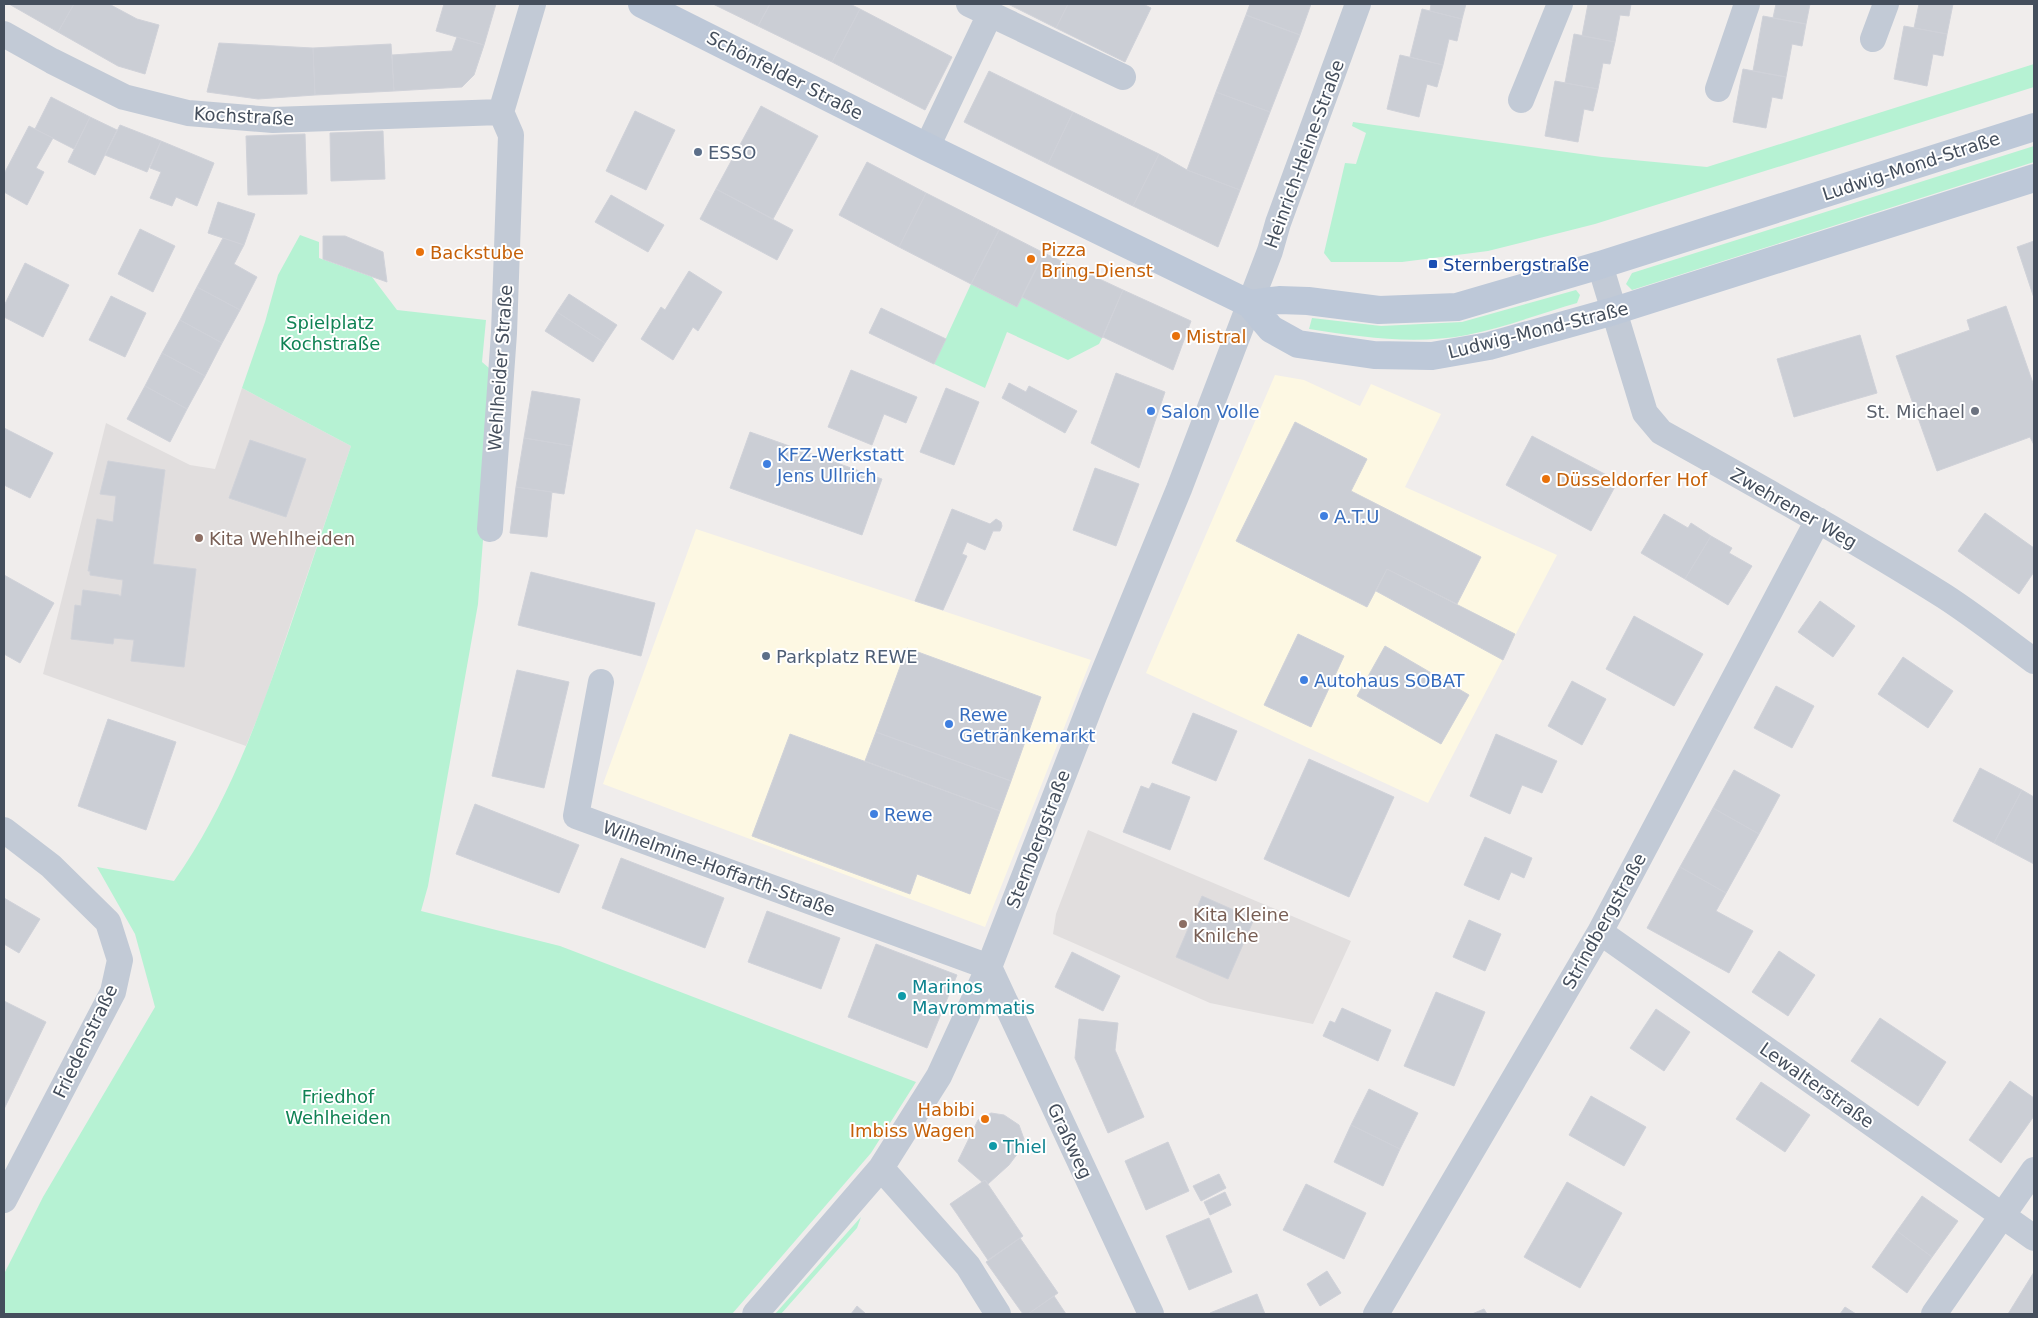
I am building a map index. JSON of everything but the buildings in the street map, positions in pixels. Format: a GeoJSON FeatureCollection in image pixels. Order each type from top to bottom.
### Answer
{"type":"FeatureCollection","features":[{"type":"Feature","properties":{"kind":"main road","name":"Schönfelder Straße"},"geometry":{"type":"LineString","coordinates":[[642,4],[927,147],[1250,304]]}},
{"type":"Feature","properties":{"kind":"main road","name":"Ludwig-Mond-Straße"},"geometry":{"type":"LineString","coordinates":[[1250,304],[1279,300],[1308,301],[1379,310],[1456,307],[1600,265],[2034,127]]}},
{"type":"Feature","properties":{"kind":"main road","name":"Ludwig-Mond-Straße"},"geometry":{"type":"LineString","coordinates":[[1250,304],[1272,329],[1298,344],[1374,354],[1432,356],[1490,346],[1614,311],[2034,178]]}},
{"type":"Feature","properties":{"kind":"street"},"geometry":{"type":"LineString","coordinates":[[501,112],[533,4]]}},
{"type":"Feature","properties":{"kind":"street","name":"Heinrich-Heine-Straße"},"geometry":{"type":"LineString","coordinates":[[1250,304],[1358,4]]}},
{"type":"Feature","properties":{"kind":"street"},"geometry":{"type":"LineString","coordinates":[[1521,100],[1560,4]]}},
{"type":"Feature","properties":{"kind":"street"},"geometry":{"type":"LineString","coordinates":[[1718,89],[1747,4]]}},
{"type":"Feature","properties":{"kind":"street"},"geometry":{"type":"LineString","coordinates":[[1873,39],[1886,4]]}},
{"type":"Feature","properties":{"kind":"street"},"geometry":{"type":"LineString","coordinates":[[927,147],[979,9],[1123,77]]}},
{"type":"Feature","properties":{"kind":"street","name":"Kochstraße"},"geometry":{"type":"LineString","coordinates":[[4,34],[124,98],[188,113],[273,120],[501,112]]}},
{"type":"Feature","properties":{"kind":"street","name":"Wehlheider Straße"},"geometry":{"type":"LineString","coordinates":[[490,529],[504,333],[511,135],[501,112]]}},
{"type":"Feature","properties":{"kind":"street","name":"Zwehrener Weg"},"geometry":{"type":"LineString","coordinates":[[1600,265],[1645,413],[1660,432],[1818,520],[1946,597],[2034,661]]}},
{"type":"Feature","properties":{"kind":"street","name":"Sternbergstraße"},"geometry":{"type":"LineString","coordinates":[[755,1314],[881,1168],[940,1076],[989,967],[1090,705],[1176,497],[1250,304]]}},
{"type":"Feature","properties":{"kind":"street","name":"Strindbergstraße"},"geometry":{"type":"LineString","coordinates":[[1376,1314],[1600,932],[1818,520]]}},
{"type":"Feature","properties":{"kind":"street","name":"Wilhelmine-Hoffarth-Straße"},"geometry":{"type":"LineString","coordinates":[[601,682],[576,816],[989,967]]}},
{"type":"Feature","properties":{"kind":"street","name":"Friedenstraße"},"geometry":{"type":"LineString","coordinates":[[4,830],[51,866],[108,922],[120,960],[113,992],[4,1200]]}},
{"type":"Feature","properties":{"kind":"street","name":"Lewalterstraße"},"geometry":{"type":"LineString","coordinates":[[1600,932],[2034,1238]]}},
{"type":"Feature","properties":{"kind":"street","name":"Graßweg"},"geometry":{"type":"LineString","coordinates":[[989,967],[1151,1314]]}},
{"type":"Feature","properties":{"kind":"street"},"geometry":{"type":"LineString","coordinates":[[881,1168],[968,1266],[998,1314]]}},
{"type":"Feature","properties":{"kind":"street"},"geometry":{"type":"LineString","coordinates":[[1934,1314],[2034,1170]]}},
{"type":"Feature","properties":{"kind":"shaded area"},"geometry":{"type":"Polygon","coordinates":[[[1275,375],[1304,380],[1360,406],[1371,384],[1441,414],[1405,487],[1557,555],[1428,803],[1146,673],[1275,375]]]}},
{"type":"Feature","properties":{"kind":"shaded area","name":"Kita Wehlheiden"},"geometry":{"type":"Polygon","coordinates":[[[242,388],[351,446],[264,702],[246,746],[43,674],[106,423],[190,465],[215,469],[242,388]]]}},
{"type":"Feature","properties":{"kind":"shaded area"},"geometry":{"type":"Polygon","coordinates":[[[696,529],[1091,660],[985,927],[603,784],[696,529]]]}},
{"type":"Feature","properties":{"kind":"shaded area","name":"Kita Kleine Knilche"},"geometry":{"type":"Polygon","coordinates":[[[1088,830],[1351,941],[1313,1024],[1210,1003],[1053,934],[1056,914],[1088,830]]]}},
{"type":"Feature","properties":{"kind":"green space"},"geometry":{"type":"Polygon","coordinates":[[[2034,64],[2034,87],[1595,224],[1488,251],[1402,262],[1331,262],[1324,253],[1345,163],[1356,164],[1366,133],[1352,126],[1353,122],[1602,157],[1707,167],[2034,64]]]}},
{"type":"Feature","properties":{"kind":"green space"},"geometry":{"type":"Polygon","coordinates":[[[2034,146],[2034,162],[1632,290],[1626,284],[1632,273],[2034,146]]]}},
{"type":"Feature","properties":{"kind":"green space","name":"Friedhof Wehlheiden"},"geometry":{"type":"Polygon","coordinates":[[[300,235],[319,242],[319,258],[372,277],[397,310],[486,320],[482,362],[496,374],[478,604],[428,886],[421,911],[560,946],[916,1082],[871,1153],[732,1314],[4,1314],[4,1274],[43,1197],[155,1007],[135,934],[97,867],[174,881],[193,852],[211,822],[254,728],[351,446],[242,388],[265,322],[278,275],[300,235]]]}},
{"type":"Feature","properties":{"kind":"green space"},"geometry":{"type":"Polygon","coordinates":[[[971,284],[1017,307],[1022,297],[1102,338],[1099,344],[1068,360],[1007,332],[985,388],[934,364],[971,284]]]}},
{"type":"Feature","properties":{"kind":"green space"},"geometry":{"type":"Polygon","coordinates":[[[1576,290],[1580,295],[1577,303],[1494,328],[1447,338],[1388,339],[1309,329],[1312,318],[1381,326],[1462,322],[1576,290]]]}},
{"type":"Feature","properties":{"kind":"green space"},"geometry":{"type":"Polygon","coordinates":[[[861,1217],[857,1228],[781,1314],[775,1314],[861,1217]]]}},
{"type":"Feature","properties":{"kind":"place","name":"ESSO"},"geometry":{"type":"Point","coordinates":[698,152]}},
{"type":"Feature","properties":{"kind":"place","name":"Backstube"},"geometry":{"type":"Point","coordinates":[420,252]}},
{"type":"Feature","properties":{"kind":"place","name":"Pizza Bring-Dienst"},"geometry":{"type":"Point","coordinates":[1031,259]}},
{"type":"Feature","properties":{"kind":"place","name":"Sternbergstraße"},"geometry":{"type":"Point","coordinates":[1433,264]}},
{"type":"Feature","properties":{"kind":"place","name":"Mistral"},"geometry":{"type":"Point","coordinates":[1176,336]}},
{"type":"Feature","properties":{"kind":"place","name":"Salon Volle"},"geometry":{"type":"Point","coordinates":[1151,411]}},
{"type":"Feature","properties":{"kind":"place","name":"St. Michael"},"geometry":{"type":"Point","coordinates":[1975,411]}},
{"type":"Feature","properties":{"kind":"place","name":"KFZ-Werkstatt Jens Ullrich"},"geometry":{"type":"Point","coordinates":[767,464]}},
{"type":"Feature","properties":{"kind":"place","name":"Düsseldorfer Hof"},"geometry":{"type":"Point","coordinates":[1546,479]}},
{"type":"Feature","properties":{"kind":"place","name":"A.T.U"},"geometry":{"type":"Point","coordinates":[1324,516]}},
{"type":"Feature","properties":{"kind":"place","name":"Kita Wehlheiden"},"geometry":{"type":"Point","coordinates":[199,538]}},
{"type":"Feature","properties":{"kind":"place","name":"Parkplatz REWE"},"geometry":{"type":"Point","coordinates":[766,656]}},
{"type":"Feature","properties":{"kind":"place","name":"Autohaus SOBAT"},"geometry":{"type":"Point","coordinates":[1304,680]}},
{"type":"Feature","properties":{"kind":"place","name":"Rewe Getränkemarkt"},"geometry":{"type":"Point","coordinates":[949,724]}},
{"type":"Feature","properties":{"kind":"place","name":"Rewe"},"geometry":{"type":"Point","coordinates":[874,814]}},
{"type":"Feature","properties":{"kind":"place","name":"Kita Kleine Knilche"},"geometry":{"type":"Point","coordinates":[1183,924]}},
{"type":"Feature","properties":{"kind":"place","name":"Marinos Mavrommatis"},"geometry":{"type":"Point","coordinates":[902,996]}},
{"type":"Feature","properties":{"kind":"place","name":"Habibi Imbiss Wagen"},"geometry":{"type":"Point","coordinates":[985,1119]}},
{"type":"Feature","properties":{"kind":"place","name":"Thiel"},"geometry":{"type":"Point","coordinates":[993,1146]}},
{"type":"Feature","properties":{"kind":"park label","name":"Spielplatz Kochstraße"},"geometry":{"type":"Point","coordinates":[330,332]}}]}
